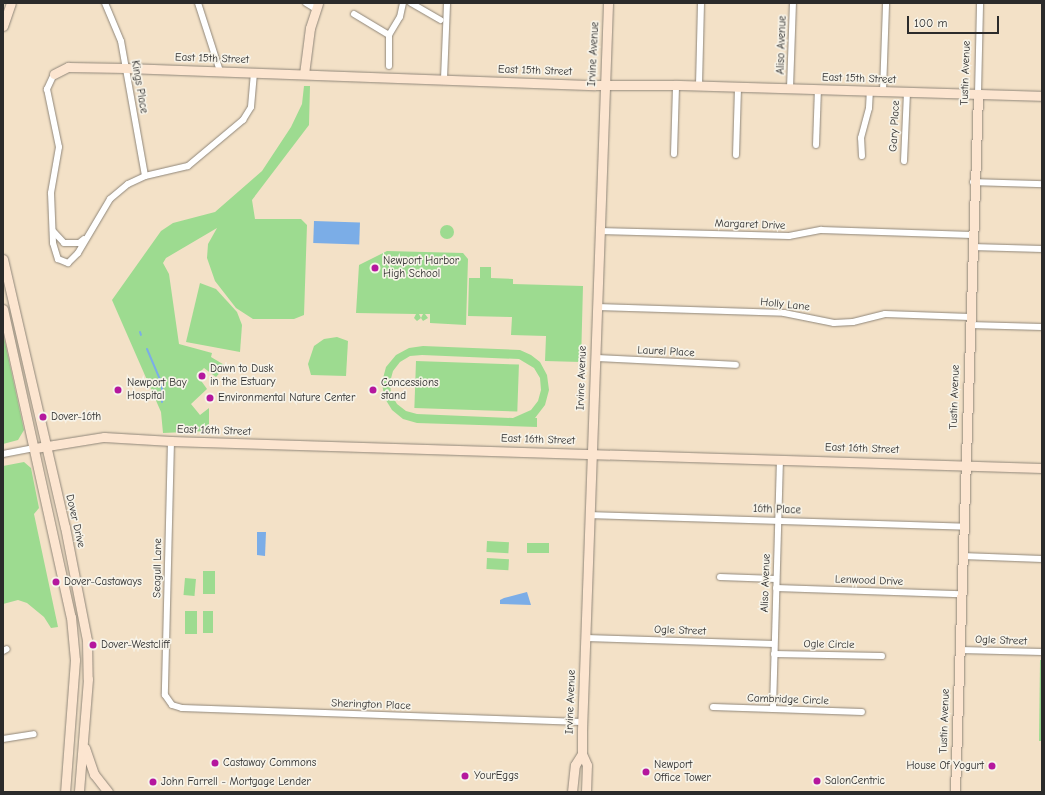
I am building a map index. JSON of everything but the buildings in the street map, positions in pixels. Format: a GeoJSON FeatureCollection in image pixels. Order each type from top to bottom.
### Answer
{"type":"FeatureCollection","features":[{"type":"Feature","properties":{"kind":"street"},"geometry":{"type":"LineString","coordinates":[[3,26],[11,3]]}},
{"type":"Feature","properties":{"kind":"street","name":"Kings Place"},"geometry":{"type":"LineString","coordinates":[[105,3],[121,41],[145,176]]}},
{"type":"Feature","properties":{"kind":"street"},"geometry":{"type":"LineString","coordinates":[[198,3],[220,71]]}},
{"type":"Feature","properties":{"kind":"street"},"geometry":{"type":"LineString","coordinates":[[304,74],[310,28],[317,6],[306,3]]}},
{"type":"Feature","properties":{"kind":"street"},"geometry":{"type":"LineString","coordinates":[[389,66],[389,35],[400,17],[403,3]]}},
{"type":"Feature","properties":{"kind":"street"},"geometry":{"type":"LineString","coordinates":[[411,3],[441,20]]}},
{"type":"Feature","properties":{"kind":"street"},"geometry":{"type":"LineString","coordinates":[[444,79],[447,3]]}},
{"type":"Feature","properties":{"kind":"street","name":"Irvine Avenue"},"geometry":{"type":"LineString","coordinates":[[586,792],[587,765],[582,754],[582,722],[608,3]]}},
{"type":"Feature","properties":{"kind":"street"},"geometry":{"type":"LineString","coordinates":[[699,85],[701,3]]}},
{"type":"Feature","properties":{"kind":"street","name":"Aliso Avenue"},"geometry":{"type":"LineString","coordinates":[[790,88],[794,3]]}},
{"type":"Feature","properties":{"kind":"street"},"geometry":{"type":"LineString","coordinates":[[883,91],[886,3]]}},
{"type":"Feature","properties":{"kind":"street","name":"Tustin Avenue"},"geometry":{"type":"LineString","coordinates":[[955,792],[973,182],[978,94],[980,3]]}},
{"type":"Feature","properties":{"kind":"street"},"geometry":{"type":"LineString","coordinates":[[354,14],[389,35]]}},
{"type":"Feature","properties":{"kind":"street","name":"East 15th Street"},"geometry":{"type":"LineString","coordinates":[[54,74],[68,67],[126,68],[604,84],[738,86],[818,90],[1042,96]]}},
{"type":"Feature","properties":{"kind":"street"},"geometry":{"type":"LineString","coordinates":[[54,74],[47,89],[59,147],[51,193],[55,252],[63,262],[73,260],[110,199],[128,184],[145,176],[188,166],[236,128],[251,107],[254,72]]}},
{"type":"Feature","properties":{"kind":"street"},"geometry":{"type":"LineString","coordinates":[[674,154],[676,85]]}},
{"type":"Feature","properties":{"kind":"street"},"geometry":{"type":"LineString","coordinates":[[736,155],[738,86]]}},
{"type":"Feature","properties":{"kind":"street"},"geometry":{"type":"LineString","coordinates":[[816,145],[818,90]]}},
{"type":"Feature","properties":{"kind":"street"},"geometry":{"type":"LineString","coordinates":[[862,156],[861,138],[869,108],[870,91]]}},
{"type":"Feature","properties":{"kind":"street","name":"Gary Place"},"geometry":{"type":"LineString","coordinates":[[904,161],[907,92]]}},
{"type":"Feature","properties":{"kind":"street"},"geometry":{"type":"LineString","coordinates":[[973,182],[1042,184]]}},
{"type":"Feature","properties":{"kind":"street","name":"Margaret Drive"},"geometry":{"type":"LineString","coordinates":[[599,230],[789,236],[821,230],[972,235]]}},
{"type":"Feature","properties":{"kind":"street"},"geometry":{"type":"LineString","coordinates":[[53,231],[58,239],[71,244],[79,243],[87,236]]}},
{"type":"Feature","properties":{"kind":"street"},"geometry":{"type":"LineString","coordinates":[[972,247],[1042,249]]}},
{"type":"Feature","properties":{"kind":"street","name":"Dover Drive"},"geometry":{"type":"LineString","coordinates":[[3,259],[83,613],[88,679],[79,792]]}},
{"type":"Feature","properties":{"kind":"street","name":"Holly Lane"},"geometry":{"type":"LineString","coordinates":[[597,307],[784,312],[834,323],[853,322],[885,314],[1042,327]]}},
{"type":"Feature","properties":{"kind":"street"},"geometry":{"type":"LineString","coordinates":[[3,309],[35,448],[71,617],[75,660],[65,792]]}},
{"type":"Feature","properties":{"kind":"street","name":"Laurel Place"},"geometry":{"type":"LineString","coordinates":[[595,358],[736,365]]}},
{"type":"Feature","properties":{"kind":"street","name":"East 16th Street"},"geometry":{"type":"LineString","coordinates":[[35,448],[104,437],[171,441],[965,464],[1042,468]]}},
{"type":"Feature","properties":{"kind":"street","name":"Seagull Lane"},"geometry":{"type":"LineString","coordinates":[[165,695],[171,441]]}},
{"type":"Feature","properties":{"kind":"street"},"geometry":{"type":"LineString","coordinates":[[3,454],[35,448]]}},
{"type":"Feature","properties":{"kind":"street","name":"Aliso Avenue"},"geometry":{"type":"LineString","coordinates":[[773,709],[780,459]]}},
{"type":"Feature","properties":{"kind":"street","name":"16th Place"},"geometry":{"type":"LineString","coordinates":[[590,515],[964,527]]}},
{"type":"Feature","properties":{"kind":"street"},"geometry":{"type":"LineString","coordinates":[[962,556],[1042,559]]}},
{"type":"Feature","properties":{"kind":"street"},"geometry":{"type":"LineString","coordinates":[[720,577],[776,579]]}},
{"type":"Feature","properties":{"kind":"street","name":"Lenwood Drive"},"geometry":{"type":"LineString","coordinates":[[776,588],[961,594]]}},
{"type":"Feature","properties":{"kind":"street"},"geometry":{"type":"LineString","coordinates":[[71,617],[83,613]]}},
{"type":"Feature","properties":{"kind":"street","name":"Ogle Street"},"geometry":{"type":"LineString","coordinates":[[586,638],[774,644]]}},
{"type":"Feature","properties":{"kind":"street","name":"Ogle Street"},"geometry":{"type":"LineString","coordinates":[[960,650],[1042,652]]}},
{"type":"Feature","properties":{"kind":"street","name":"Ogle Circle"},"geometry":{"type":"LineString","coordinates":[[774,654],[882,656]]}},
{"type":"Feature","properties":{"kind":"street","name":"Sherington Place"},"geometry":{"type":"LineString","coordinates":[[165,695],[172,705],[182,708],[582,722]]}},
{"type":"Feature","properties":{"kind":"street","name":"Cambridge Circle"},"geometry":{"type":"LineString","coordinates":[[713,707],[862,712]]}},
{"type":"Feature","properties":{"kind":"street"},"geometry":{"type":"LineString","coordinates":[[83,728],[89,764],[108,792]]}},
{"type":"Feature","properties":{"kind":"street"},"geometry":{"type":"LineString","coordinates":[[3,739],[34,734]]}},
{"type":"Feature","properties":{"kind":"street","name":"Irvine Avenue"},"geometry":{"type":"LineString","coordinates":[[572,792],[575,765],[582,754]]}},
{"type":"Feature","properties":{"kind":"green space"},"geometry":{"type":"Polygon","coordinates":[[[304,86],[310,86],[309,125],[252,200],[255,219],[301,219],[307,225],[304,315],[294,319],[253,319],[236,308],[215,281],[207,258],[208,244],[217,228],[166,258],[163,263],[169,274],[179,344],[212,353],[211,357],[226,366],[216,377],[204,368],[197,375],[207,389],[191,404],[200,415],[209,408],[209,431],[163,433],[161,412],[112,300],[161,231],[173,223],[215,212],[262,171],[291,127],[302,104],[304,86]]]}},
{"type":"Feature","properties":{"kind":"green space"},"geometry":{"type":"Polygon","coordinates":[[[444,225],[450,225],[454,229],[454,235],[450,239],[444,239],[440,235],[440,229],[444,225]]]}},
{"type":"Feature","properties":{"kind":"green space"},"geometry":{"type":"Polygon","coordinates":[[[387,251],[463,253],[468,259],[466,325],[430,323],[430,314],[425,314],[428,318],[423,321],[421,318],[417,321],[414,318],[416,314],[356,313],[359,265],[387,251]]]}},
{"type":"Feature","properties":{"kind":"green space"},"geometry":{"type":"Polygon","coordinates":[[[480,267],[491,267],[491,278],[513,279],[513,284],[583,286],[581,362],[545,361],[546,336],[511,335],[512,317],[468,316],[469,278],[480,278],[480,267]]]}},
{"type":"Feature","properties":{"kind":"green space"},"geometry":{"type":"Polygon","coordinates":[[[200,283],[216,289],[237,312],[242,325],[240,352],[186,342],[200,283]]]}},
{"type":"Feature","properties":{"kind":"green space"},"geometry":{"type":"Polygon","coordinates":[[[3,333],[24,430],[18,440],[3,444],[3,333]]]}},
{"type":"Feature","properties":{"kind":"green space"},"geometry":{"type":"Polygon","coordinates":[[[337,337],[348,341],[346,376],[311,375],[308,364],[314,346],[324,339],[337,337]]]}},
{"type":"Feature","properties":{"kind":"green space"},"geometry":{"type":"Polygon","coordinates":[[[423,346],[520,350],[531,355],[540,362],[547,375],[549,390],[545,405],[535,418],[537,418],[537,427],[417,423],[403,419],[392,410],[384,397],[382,382],[386,367],[396,355],[409,348],[423,346]],[[422,355],[410,356],[400,362],[393,371],[390,382],[391,394],[397,404],[406,411],[417,414],[513,418],[531,410],[538,401],[541,390],[540,378],[534,368],[519,359],[422,355]]]}},
{"type":"Feature","properties":{"kind":"green space"},"geometry":{"type":"Polygon","coordinates":[[[416,361],[519,365],[517,412],[414,408],[416,361]]]}},
{"type":"Feature","properties":{"kind":"green space"},"geometry":{"type":"Polygon","coordinates":[[[24,462],[31,468],[39,508],[34,514],[58,627],[51,628],[44,617],[27,603],[18,600],[3,604],[3,466],[24,462]]]}},
{"type":"Feature","properties":{"kind":"green space"},"geometry":{"type":"Polygon","coordinates":[[[487,541],[509,542],[508,553],[486,552],[487,541]]]}},
{"type":"Feature","properties":{"kind":"green space"},"geometry":{"type":"Polygon","coordinates":[[[527,543],[549,543],[549,553],[527,553],[527,543]]]}},
{"type":"Feature","properties":{"kind":"green space"},"geometry":{"type":"Polygon","coordinates":[[[487,558],[509,559],[508,570],[486,569],[487,558]]]}},
{"type":"Feature","properties":{"kind":"green space"},"geometry":{"type":"Polygon","coordinates":[[[203,571],[215,571],[215,594],[203,594],[203,571]]]}},
{"type":"Feature","properties":{"kind":"green space"},"geometry":{"type":"Polygon","coordinates":[[[185,578],[196,579],[194,596],[184,595],[185,578]]]}},
{"type":"Feature","properties":{"kind":"green space"},"geometry":{"type":"Polygon","coordinates":[[[185,611],[197,611],[197,634],[185,634],[185,611]]]}},
{"type":"Feature","properties":{"kind":"green space"},"geometry":{"type":"Polygon","coordinates":[[[203,611],[213,611],[213,633],[203,633],[203,611]]]}},
{"type":"Feature","properties":{"kind":"green space"},"geometry":{"type":"Polygon","coordinates":[[[1040,660],[1042,660],[1042,741],[1039,741],[1040,660]]]}},
{"type":"Feature","properties":{"kind":"water"},"geometry":{"type":"Polygon","coordinates":[[[314,221],[360,223],[359,245],[313,243],[314,221]]]}},
{"type":"Feature","properties":{"kind":"water"},"geometry":{"type":"Polygon","coordinates":[[[257,532],[266,532],[265,556],[257,555],[257,532]]]}},
{"type":"Feature","properties":{"kind":"water"},"geometry":{"type":"Polygon","coordinates":[[[527,592],[531,605],[500,604],[500,600],[504,598],[527,592]]]}},
{"type":"Feature","properties":{"kind":"waterway"},"geometry":{"type":"LineString","coordinates":[[147,349],[162,384],[162,402]]}},
{"type":"Feature","properties":{"kind":"place","name":"Newport Harbor High School"},"geometry":{"type":"Point","coordinates":[375,268]}},
{"type":"Feature","properties":{"kind":"place","name":"Dawn to Dusk in the Estuary"},"geometry":{"type":"Point","coordinates":[202,376]}},
{"type":"Feature","properties":{"kind":"place","name":"Newport Bay Hospital"},"geometry":{"type":"Point","coordinates":[118,390]}},
{"type":"Feature","properties":{"kind":"place","name":"Concessions stand"},"geometry":{"type":"Point","coordinates":[373,390]}},
{"type":"Feature","properties":{"kind":"place","name":"Environmental Nature Center"},"geometry":{"type":"Point","coordinates":[210,398]}},
{"type":"Feature","properties":{"kind":"place","name":"Dover-16th"},"geometry":{"type":"Point","coordinates":[43,417]}},
{"type":"Feature","properties":{"kind":"place","name":"Dover-Castaways"},"geometry":{"type":"Point","coordinates":[56,582]}},
{"type":"Feature","properties":{"kind":"place","name":"Dover-Westcliff"},"geometry":{"type":"Point","coordinates":[93,645]}},
{"type":"Feature","properties":{"kind":"place","name":"Castaway Commons"},"geometry":{"type":"Point","coordinates":[215,763]}},
{"type":"Feature","properties":{"kind":"place","name":"House Of Yogurt"},"geometry":{"type":"Point","coordinates":[992,766]}},
{"type":"Feature","properties":{"kind":"place","name":"Newport Office Tower"},"geometry":{"type":"Point","coordinates":[646,772]}},
{"type":"Feature","properties":{"kind":"place","name":"YourEggs"},"geometry":{"type":"Point","coordinates":[465,776]}},
{"type":"Feature","properties":{"kind":"place","name":"SalonCentric"},"geometry":{"type":"Point","coordinates":[817,781]}},
{"type":"Feature","properties":{"kind":"place","name":"John Farrell - Mortgage Lender"},"geometry":{"type":"Point","coordinates":[153,782]}}]}
